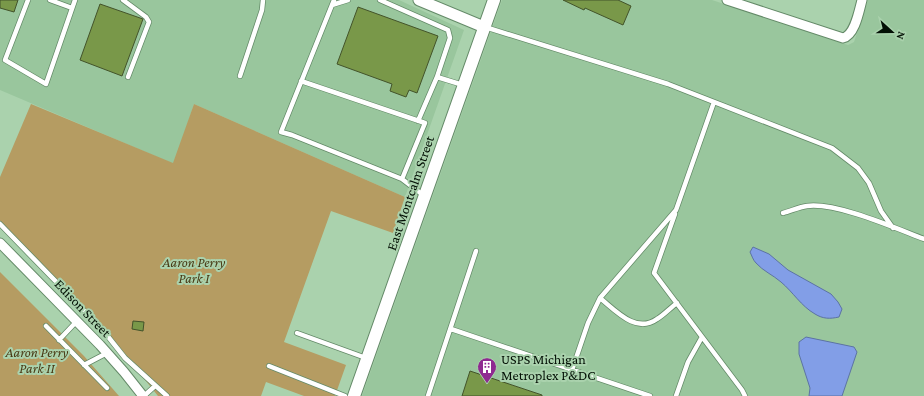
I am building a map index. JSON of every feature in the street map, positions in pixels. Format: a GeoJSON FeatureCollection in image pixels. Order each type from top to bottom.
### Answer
{"type":"FeatureCollection","features":[{"type":"Feature","properties":{"kind":"main road","name":"East Montcalm Street"},"geometry":{"type":"LineString","coordinates":[[354,396],[494,0]]}},
{"type":"Feature","properties":{"kind":"street"},"geometry":{"type":"LineString","coordinates":[[419,0],[484,27]]}},
{"type":"Feature","properties":{"kind":"street"},"geometry":{"type":"LineString","coordinates":[[727,0],[840,37],[847,37],[852,31],[862,0]]}},
{"type":"Feature","properties":{"kind":"street","name":"Edison Street"},"geometry":{"type":"LineString","coordinates":[[0,243],[107,352],[143,396]]}},
{"type":"Feature","properties":{"kind":"lane"},"geometry":{"type":"LineString","coordinates":[[28,0],[5,60],[46,84],[75,0]]}},
{"type":"Feature","properties":{"kind":"lane"},"geometry":{"type":"LineString","coordinates":[[50,0],[72,8]]}},
{"type":"Feature","properties":{"kind":"lane"},"geometry":{"type":"LineString","coordinates":[[124,0],[146,17],[149,22],[128,77]]}},
{"type":"Feature","properties":{"kind":"lane"},"geometry":{"type":"LineString","coordinates":[[240,76],[262,10],[262,0]]}},
{"type":"Feature","properties":{"kind":"lane"},"geometry":{"type":"LineString","coordinates":[[348,0],[333,2],[281,132],[402,179],[425,196]]}},
{"type":"Feature","properties":{"kind":"lane"},"geometry":{"type":"LineString","coordinates":[[380,0],[448,30],[450,38],[437,77],[418,121]]}},
{"type":"Feature","properties":{"kind":"lane"},"geometry":{"type":"LineString","coordinates":[[484,27],[668,84],[832,148],[858,168],[869,184],[881,211],[893,228]]}},
{"type":"Feature","properties":{"kind":"lane"},"geometry":{"type":"LineString","coordinates":[[437,77],[464,85]]}},
{"type":"Feature","properties":{"kind":"lane"},"geometry":{"type":"LineString","coordinates":[[301,81],[425,123],[402,179]]}},
{"type":"Feature","properties":{"kind":"lane"},"geometry":{"type":"LineString","coordinates":[[714,102],[654,273],[745,396]]}},
{"type":"Feature","properties":{"kind":"lane"},"geometry":{"type":"LineString","coordinates":[[783,213],[807,206],[823,206],[850,212],[924,239]]}},
{"type":"Feature","properties":{"kind":"lane"},"geometry":{"type":"LineString","coordinates":[[572,370],[588,323],[600,298],[676,210]]}},
{"type":"Feature","properties":{"kind":"lane"},"geometry":{"type":"LineString","coordinates":[[0,224],[102,328],[125,358],[167,396]]}},
{"type":"Feature","properties":{"kind":"lane"},"geometry":{"type":"LineString","coordinates":[[428,396],[476,251]]}},
{"type":"Feature","properties":{"kind":"lane"},"geometry":{"type":"LineString","coordinates":[[600,298],[632,322],[644,326],[656,320],[677,303]]}},
{"type":"Feature","properties":{"kind":"lane"},"geometry":{"type":"LineString","coordinates":[[59,340],[77,321]]}},
{"type":"Feature","properties":{"kind":"lane"},"geometry":{"type":"LineString","coordinates":[[46,326],[107,388]]}},
{"type":"Feature","properties":{"kind":"lane"},"geometry":{"type":"LineString","coordinates":[[451,329],[650,396]]}},
{"type":"Feature","properties":{"kind":"lane"},"geometry":{"type":"LineString","coordinates":[[297,333],[367,359]]}},
{"type":"Feature","properties":{"kind":"lane"},"geometry":{"type":"LineString","coordinates":[[676,396],[688,362],[702,337]]}},
{"type":"Feature","properties":{"kind":"lane"},"geometry":{"type":"LineString","coordinates":[[84,365],[107,352]]}},
{"type":"Feature","properties":{"kind":"lane"},"geometry":{"type":"LineString","coordinates":[[269,366],[345,396]]}},
{"type":"Feature","properties":{"kind":"lane"},"geometry":{"type":"LineString","coordinates":[[143,396],[155,386]]}},
{"type":"Feature","properties":{"kind":"shaded area"},"geometry":{"type":"Polygon","coordinates":[[[0,0],[399,0],[464,30],[405,197],[194,104],[174,164],[0,90],[0,0]]]}},
{"type":"Feature","properties":{"kind":"shaded area"},"geometry":{"type":"Polygon","coordinates":[[[502,0],[712,0],[848,45],[854,42],[868,0],[924,0],[924,396],[362,396],[502,0]]]}},
{"type":"Feature","properties":{"kind":"green space","name":"Aaron Perry Park I"},"geometry":{"type":"Polygon","coordinates":[[[31,104],[173,163],[194,104],[405,197],[393,233],[331,211],[284,342],[346,365],[335,396],[304,396],[266,382],[261,396],[158,396],[122,351],[0,227],[0,177],[31,104]]]}},
{"type":"Feature","properties":{"kind":"green space","name":"Aaron Perry Park II"},"geometry":{"type":"Polygon","coordinates":[[[0,272],[84,356],[119,396],[0,396],[0,272]]]}},
{"type":"Feature","properties":{"kind":"water"},"geometry":{"type":"Polygon","coordinates":[[[753,247],[769,254],[788,270],[831,294],[842,309],[839,317],[824,318],[810,311],[781,282],[756,263],[750,252],[753,247]]]}},
{"type":"Feature","properties":{"kind":"water"},"geometry":{"type":"Polygon","coordinates":[[[806,337],[854,347],[857,352],[842,396],[809,396],[810,388],[799,354],[799,342],[806,337]]]}},
{"type":"Feature","properties":{"kind":"building"},"geometry":{"type":"Polygon","coordinates":[[[0,0],[18,0],[14,12],[0,8],[0,0]]]}},
{"type":"Feature","properties":{"kind":"building"},"geometry":{"type":"Polygon","coordinates":[[[563,0],[618,0],[631,6],[623,25],[563,0]]]}},
{"type":"Feature","properties":{"kind":"building"},"geometry":{"type":"Polygon","coordinates":[[[100,4],[143,19],[122,76],[80,60],[100,4]]]}},
{"type":"Feature","properties":{"kind":"building"},"geometry":{"type":"Polygon","coordinates":[[[358,7],[438,36],[417,93],[409,90],[406,97],[390,91],[392,84],[337,64],[358,7]]]}},
{"type":"Feature","properties":{"kind":"building"},"geometry":{"type":"Polygon","coordinates":[[[133,321],[144,322],[143,331],[132,329],[133,321]]]}},
{"type":"Feature","properties":{"kind":"building","name":"USPS Michigan Metroplex P&DC"},"geometry":{"type":"Polygon","coordinates":[[[470,371],[542,395],[542,396],[462,396],[470,371]]]}},
{"type":"Feature","properties":{"kind":"place","name":"USPS Michigan Metroplex P&DC"},"geometry":{"type":"Point","coordinates":[487,384]}}]}
